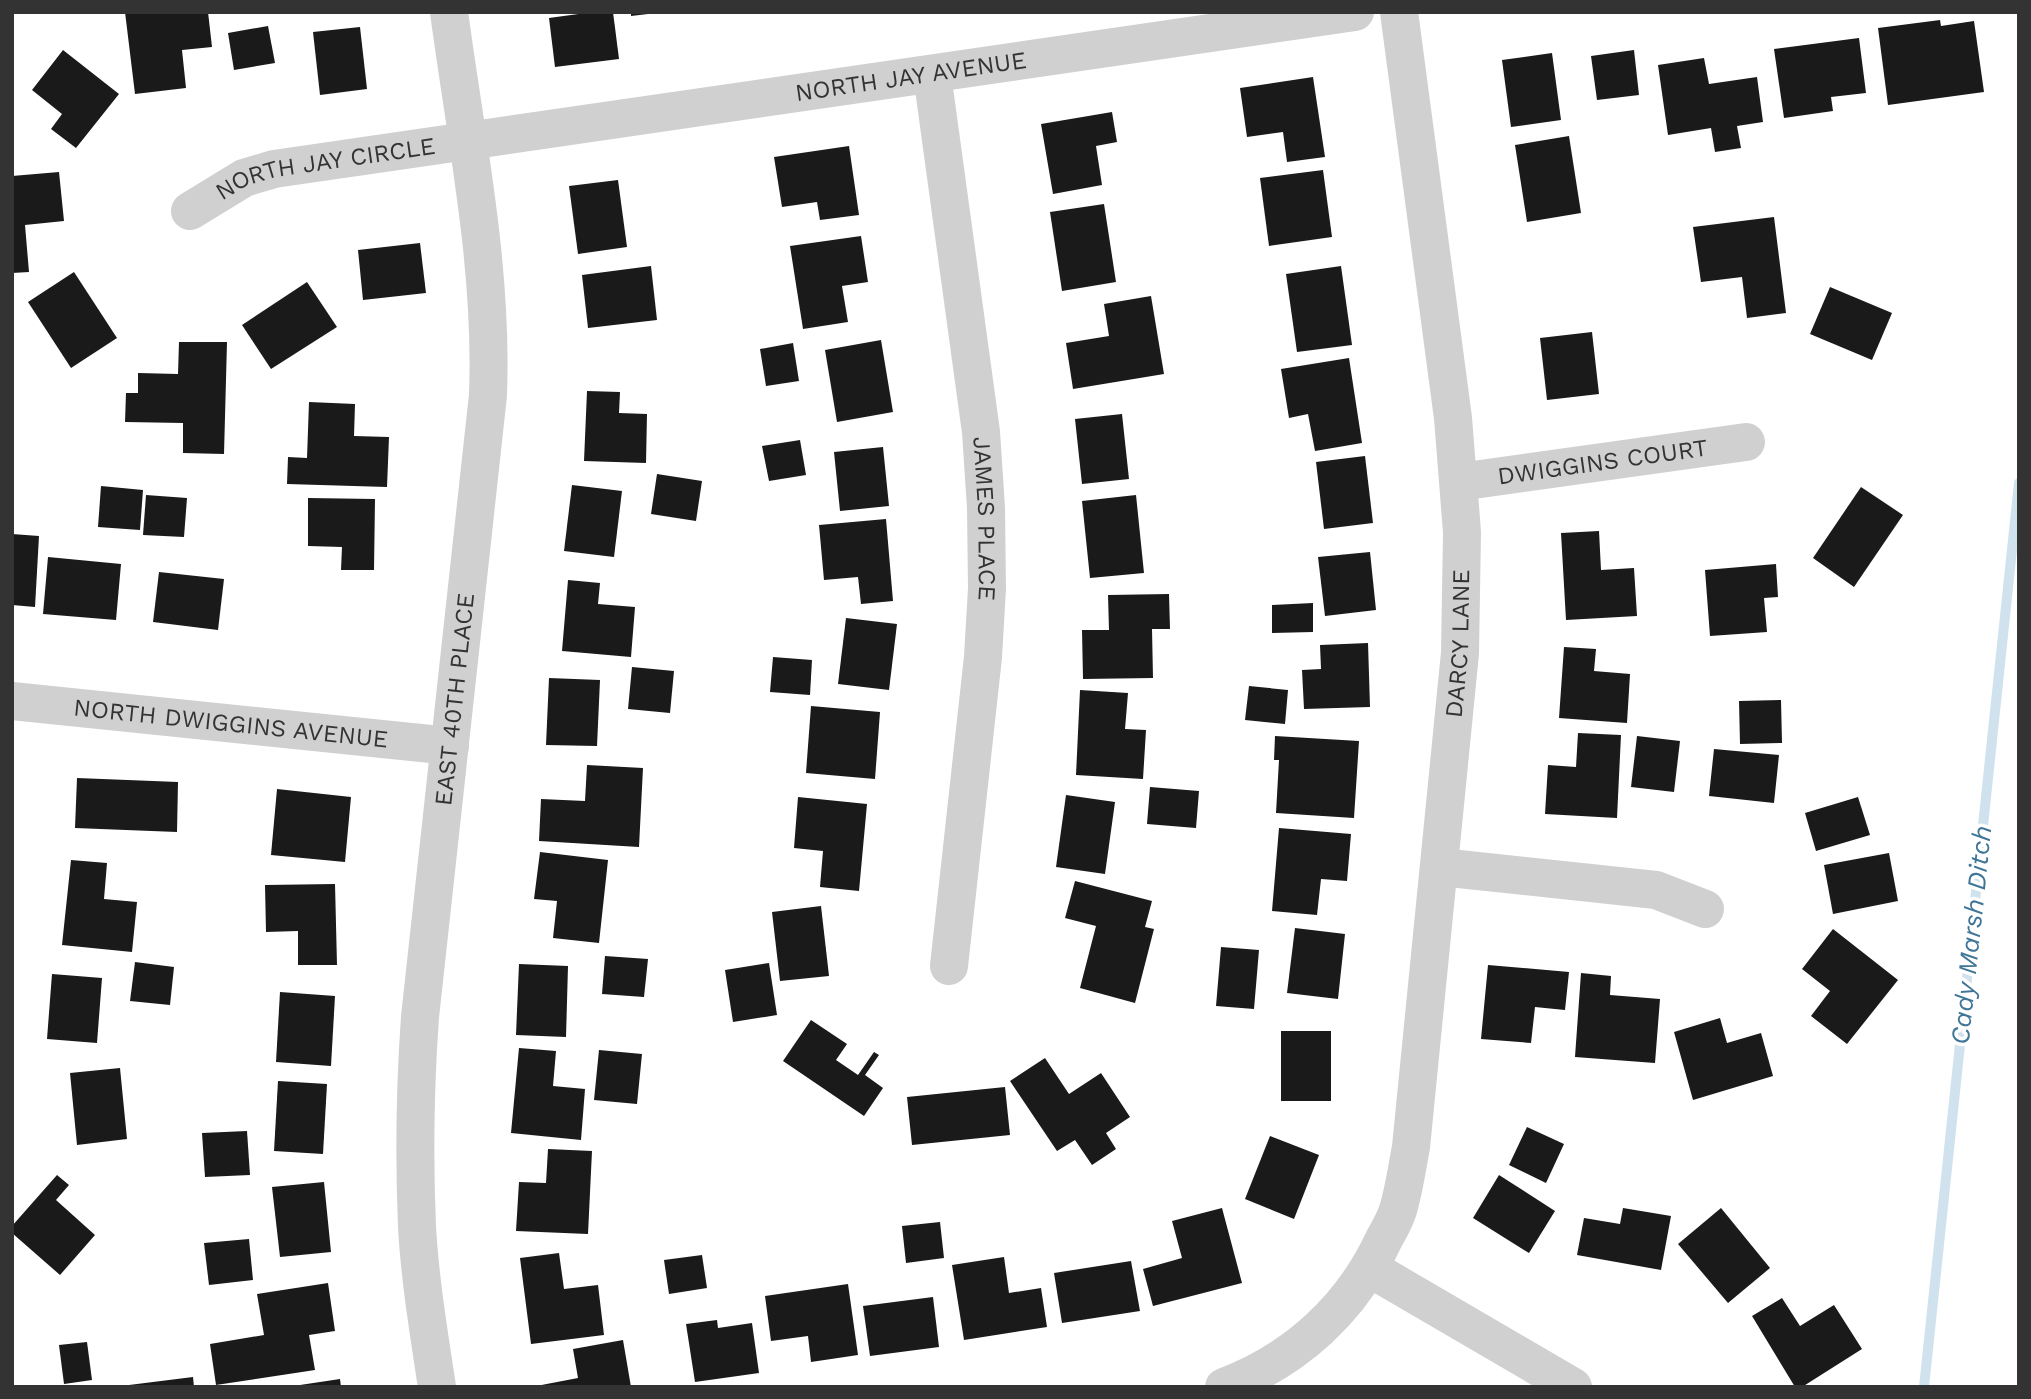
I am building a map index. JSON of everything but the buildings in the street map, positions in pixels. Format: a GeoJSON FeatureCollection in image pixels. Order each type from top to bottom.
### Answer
{"type":"FeatureCollection","features":[{"type":"Feature","properties":{"kind":"street","name":"EAST 40TH PLACE"},"geometry":{"type":"LineString","coordinates":[[437,1387],[417,1228],[415,1088],[420,1017],[488,395],[490,343],[487,292],[449,12]]}},
{"type":"Feature","properties":{"kind":"street","name":"NORTH JAY AVENUE"},"geometry":{"type":"LineString","coordinates":[[467,141],[1355,12]]}},
{"type":"Feature","properties":{"kind":"street","name":"DARCY LANE"},"geometry":{"type":"LineString","coordinates":[[1224,1387],[1254,1376],[1300,1346],[1336,1314],[1371,1269],[1397,1211],[1411,1147],[1460,653],[1462,532],[1453,418],[1399,12]]}},
{"type":"Feature","properties":{"kind":"street","name":"JAMES PLACE"},"geometry":{"type":"LineString","coordinates":[[932,74],[981,432],[986,508],[987,588],[983,657],[948,966]]}},
{"type":"Feature","properties":{"kind":"street","name":"NORTH JAY CIRCLE"},"geometry":{"type":"LineString","coordinates":[[190,211],[244,178],[274,169],[467,141]]}},
{"type":"Feature","properties":{"kind":"street","name":"DWIGGINS COURT"},"geometry":{"type":"LineString","coordinates":[[1459,482],[1746,442]]}},
{"type":"Feature","properties":{"kind":"street","name":"NORTH DWIGGINS AVENUE"},"geometry":{"type":"LineString","coordinates":[[12,701],[450,746]]}},
{"type":"Feature","properties":{"kind":"street"},"geometry":{"type":"LineString","coordinates":[[1440,867],[1656,890],[1705,909]]}},
{"type":"Feature","properties":{"kind":"street"},"geometry":{"type":"LineString","coordinates":[[1371,1269],[1573,1387]]}},
{"type":"Feature","properties":{"kind":"waterway","name":"Cady Marsh Ditch"},"geometry":{"type":"LineString","coordinates":[[1924,1387],[2019,483]]}}]}
